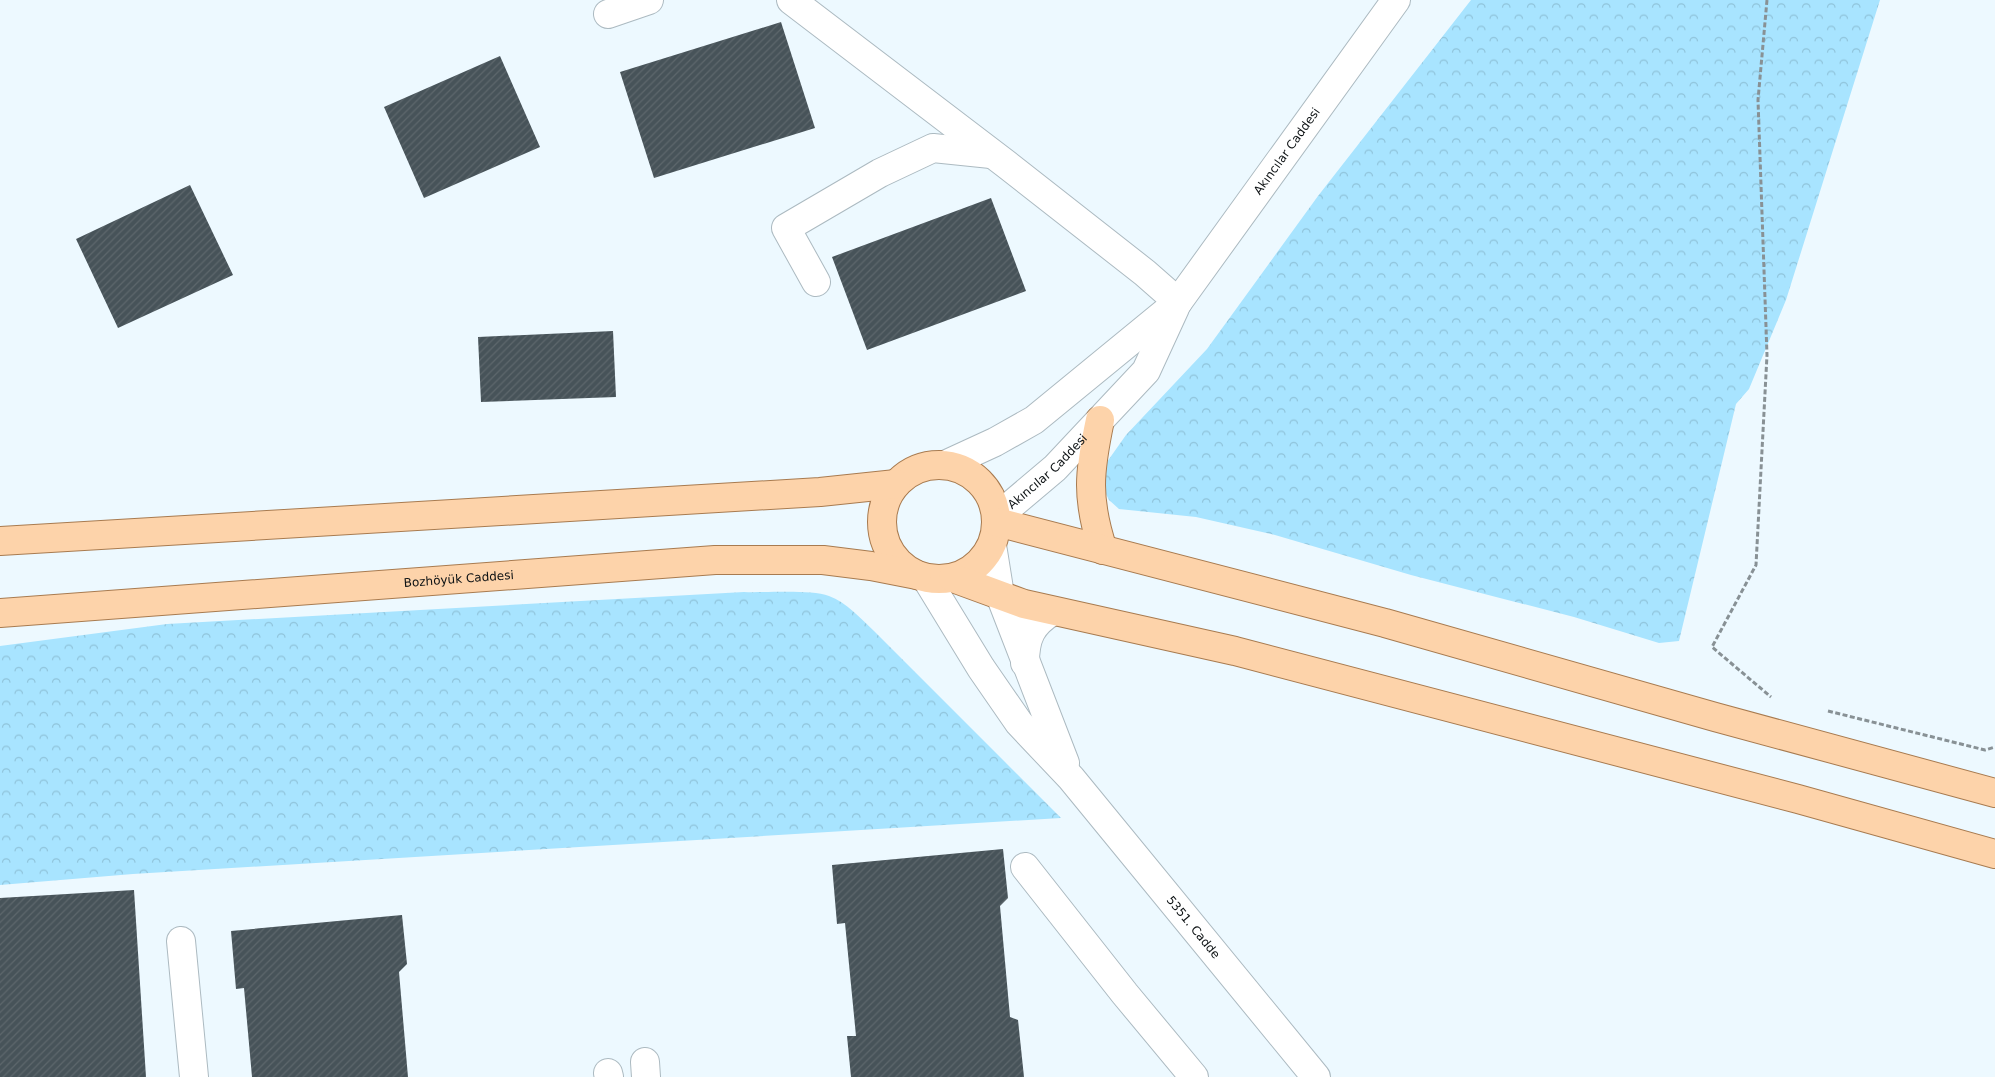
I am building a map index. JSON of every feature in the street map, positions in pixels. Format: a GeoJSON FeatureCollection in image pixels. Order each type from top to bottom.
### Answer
{"type":"FeatureCollection","features":[{"type":"Feature","properties":{"kind":"main road"},"geometry":{"type":"LineString","coordinates":[[1100,420],[1091,464],[1089,492],[1095,526],[1103,550]]}},
{"type":"Feature","properties":{"kind":"main road"},"geometry":{"type":"LineString","coordinates":[[953,578],[969,571],[982,560],[995,528],[991,498],[980,482],[964,470],[945,465],[918,468],[896,484],[886,499],[882,517],[883,535],[890,552],[901,566],[921,576],[953,578],[1053,611],[1235,651],[1995,854]]}},
{"type":"Feature","properties":{"kind":"main road"},"geometry":{"type":"LineString","coordinates":[[0,541],[820,492],[896,484]]}},
{"type":"Feature","properties":{"kind":"main road"},"geometry":{"type":"LineString","coordinates":[[995,528],[1103,550],[1385,623],[1705,715],[1995,793]]}},
{"type":"Feature","properties":{"kind":"main road","name":"Bozhöyük Caddesi"},"geometry":{"type":"LineString","coordinates":[[0,613],[715,560],[823,560],[871,566],[921,576]]}},
{"type":"Feature","properties":{"kind":"street"},"geometry":{"type":"LineString","coordinates":[[608,14],[649,0]]}},
{"type":"Feature","properties":{"kind":"street"},"geometry":{"type":"LineString","coordinates":[[791,0],[1145,273],[1178,302]]}},
{"type":"Feature","properties":{"kind":"street","name":"Akıncılar Caddesi"},"geometry":{"type":"LineString","coordinates":[[995,528],[1055,468],[1146,371],[1178,302],[1396,0]]}},
{"type":"Feature","properties":{"kind":"street"},"geometry":{"type":"LineString","coordinates":[[816,282],[786,228],[880,173],[933,148],[992,154]]}},
{"type":"Feature","properties":{"kind":"street","name":"Akıncılar Caddesi"},"geometry":{"type":"LineString","coordinates":[[945,465],[995,442],[1034,420],[1178,302]]}},
{"type":"Feature","properties":{"kind":"street","name":"5351. Cadde"},"geometry":{"type":"LineString","coordinates":[[995,528],[1000,595],[1071,778]]}},
{"type":"Feature","properties":{"kind":"street","name":"5351. Cadde"},"geometry":{"type":"LineString","coordinates":[[921,576],[1019,723],[1071,778],[1316,1077]]}},
{"type":"Feature","properties":{"kind":"street"},"geometry":{"type":"LineString","coordinates":[[1025,663],[1025,644],[1034,624],[1053,611]]}},
{"type":"Feature","properties":{"kind":"street"},"geometry":{"type":"LineString","coordinates":[[1026,867],[1125,994],[1194,1077]]}},
{"type":"Feature","properties":{"kind":"street"},"geometry":{"type":"LineString","coordinates":[[181,941],[194,1077]]}},
{"type":"Feature","properties":{"kind":"path"},"geometry":{"type":"LineString","coordinates":[[1767,0],[1758,100],[1767,355],[1756,565],[1712,647],[1771,697],[1781,699]]}},
{"type":"Feature","properties":{"kind":"path"},"geometry":{"type":"LineString","coordinates":[[1827,711],[1985,750],[1995,747]]}},
{"type":"Feature","properties":{"kind":"green space"},"geometry":{"type":"Polygon","coordinates":[[[1471,0],[1880,0],[1786,300],[1749,389],[1736,404],[1679,641],[1659,643],[1574,617],[1411,575],[1275,535],[1196,517],[1119,509],[1109,500],[1103,488],[1102,469],[1126,435],[1207,349],[1318,196],[1471,0]]]}},
{"type":"Feature","properties":{"kind":"green space"},"geometry":{"type":"Polygon","coordinates":[[[744,592],[821,594],[841,602],[874,631],[1061,818],[133,874],[0,885],[0,646],[167,624],[744,592]]]}},
{"type":"Feature","properties":{"kind":"building"},"geometry":{"type":"Polygon","coordinates":[[[781,22],[815,128],[654,178],[620,72],[781,22]]]}},
{"type":"Feature","properties":{"kind":"building"},"geometry":{"type":"Polygon","coordinates":[[[500,56],[540,147],[424,198],[384,107],[500,56]]]}},
{"type":"Feature","properties":{"kind":"building"},"geometry":{"type":"Polygon","coordinates":[[[190,185],[233,275],[118,328],[76,239],[190,185]]]}},
{"type":"Feature","properties":{"kind":"building"},"geometry":{"type":"Polygon","coordinates":[[[991,198],[1026,291],[867,350],[832,257],[991,198]]]}},
{"type":"Feature","properties":{"kind":"building"},"geometry":{"type":"Polygon","coordinates":[[[613,331],[616,397],[481,402],[478,337],[613,331]]]}},
{"type":"Feature","properties":{"kind":"building"},"geometry":{"type":"Polygon","coordinates":[[[1003,849],[1008,898],[1000,906],[1010,1017],[1018,1020],[1024,1077],[851,1077],[847,1036],[856,1036],[845,923],[837,924],[832,865],[1003,849]]]}},
{"type":"Feature","properties":{"kind":"building"},"geometry":{"type":"Polygon","coordinates":[[[134,890],[146,1077],[0,1077],[0,898],[134,890]]]}},
{"type":"Feature","properties":{"kind":"building"},"geometry":{"type":"Polygon","coordinates":[[[402,915],[407,964],[399,972],[408,1077],[252,1077],[244,988],[236,989],[231,931],[402,915]]]}}]}
